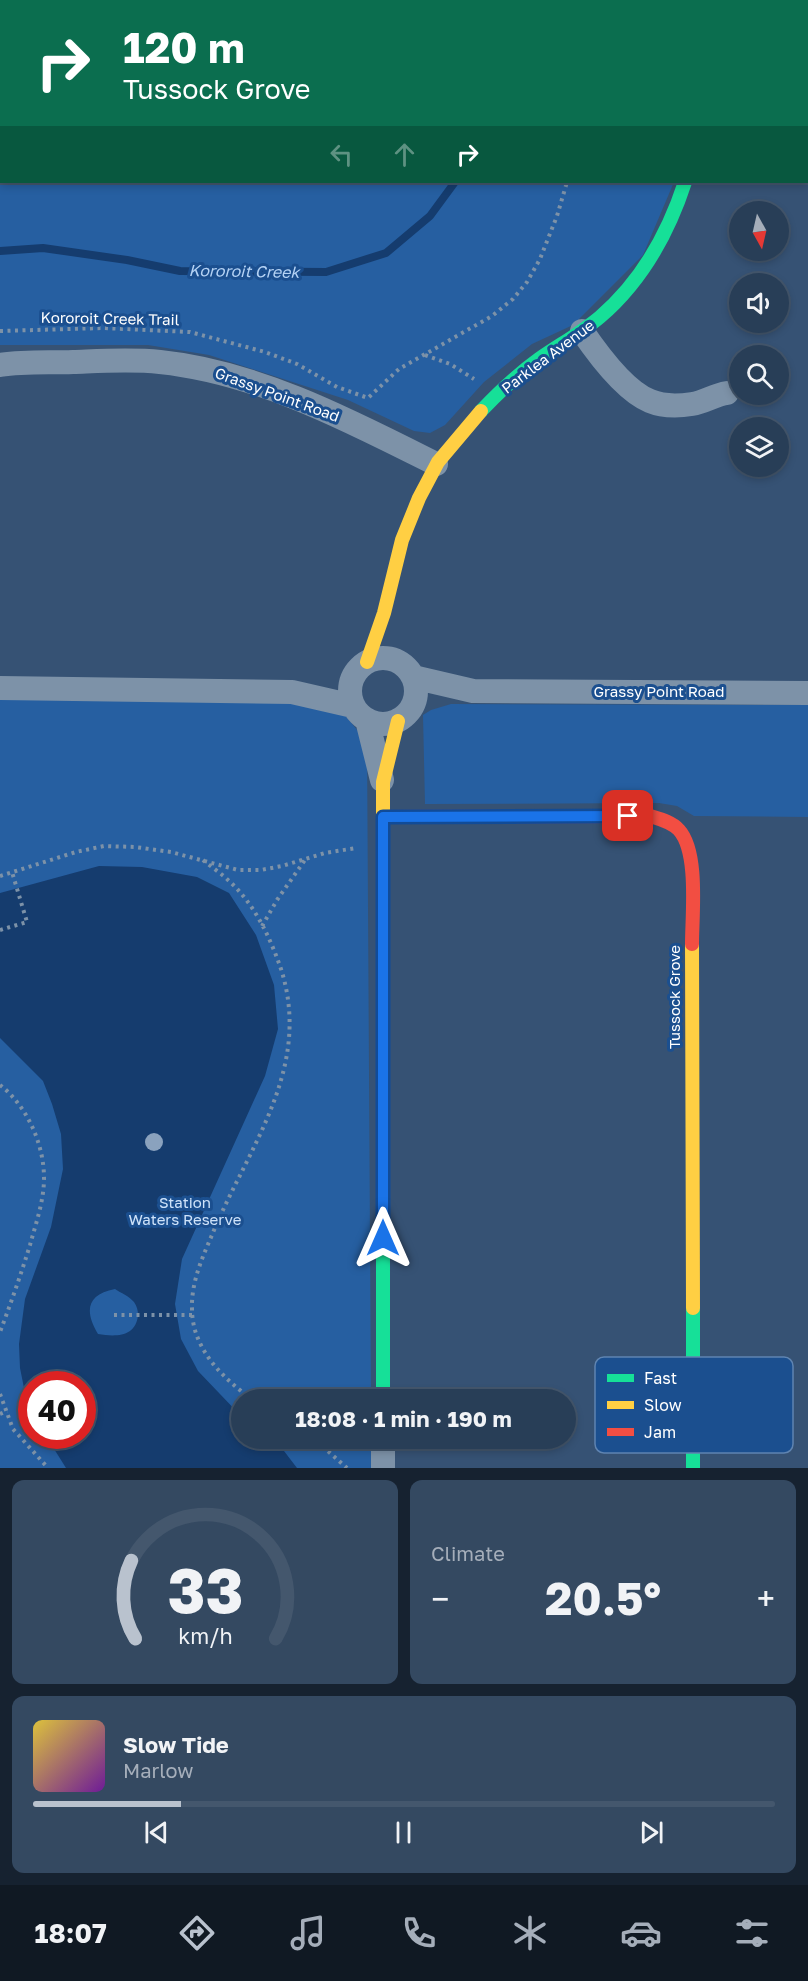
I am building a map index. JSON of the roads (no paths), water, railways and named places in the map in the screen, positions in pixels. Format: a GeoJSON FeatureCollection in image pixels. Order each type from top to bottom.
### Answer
{"type":"FeatureCollection","features":[{"type":"Feature","properties":{"kind":"street","name":"Parklea Avenue"},"geometry":{"type":"LineString","coordinates":[[360,669],[388,599],[397,555],[408,525],[436,464],[467,425],[495,397],[533,364],[582,331],[608,310],[627,290],[652,259],[665,236],[685,183]]}},
{"type":"Feature","properties":{"kind":"street"},"geometry":{"type":"LineString","coordinates":[[582,331],[598,355],[614,372],[650,401],[672,405],[692,404],[727,393]]}},
{"type":"Feature","properties":{"kind":"street","name":"Grassy Point Road"},"geometry":{"type":"LineString","coordinates":[[0,365],[159,362],[214,371],[328,412],[436,464]]}},
{"type":"Feature","properties":{"kind":"street","name":"Parklea Avenue"},"geometry":{"type":"LineString","coordinates":[[388,599],[405,669]]}},
{"type":"Feature","properties":{"kind":"street"},"geometry":{"type":"LineString","coordinates":[[292,692],[360,669],[382,658],[405,669],[416,692],[405,713],[383,782],[383,1389]]}},
{"type":"Feature","properties":{"kind":"street"},"geometry":{"type":"LineString","coordinates":[[360,669],[349,691],[360,713],[383,782]]}},
{"type":"Feature","properties":{"kind":"street","name":"Grassy Point Road"},"geometry":{"type":"LineString","coordinates":[[405,669],[473,691],[808,693]]}},
{"type":"Feature","properties":{"kind":"street"},"geometry":{"type":"LineString","coordinates":[[0,688],[292,692],[360,713],[382,724],[405,713]]}},
{"type":"Feature","properties":{"kind":"street","name":"Grassy Point Road"},"geometry":{"type":"LineString","coordinates":[[405,713],[473,691]]}},
{"type":"Feature","properties":{"kind":"street","name":"Tussock Grove"},"geometry":{"type":"LineString","coordinates":[[383,817],[650,816],[668,820],[686,839],[692,863],[693,1357]]}},
{"type":"Feature","properties":{"kind":"street"},"geometry":{"type":"LineString","coordinates":[[383,1449],[383,1468]]}},
{"type":"Feature","properties":{"kind":"street","name":"Tussock Grove"},"geometry":{"type":"LineString","coordinates":[[693,1453],[693,1468]]}},
{"type":"Feature","properties":{"kind":"waterway","name":"Kororoit Creek"},"geometry":{"type":"LineString","coordinates":[[0,251],[43,248],[127,260],[180,271],[326,272],[386,253],[430,216],[454,183]]}},
{"type":"Feature","properties":{"kind":"park label","name":"Station Waters Reserve"},"geometry":{"type":"Point","coordinates":[185,1212]}}]}
